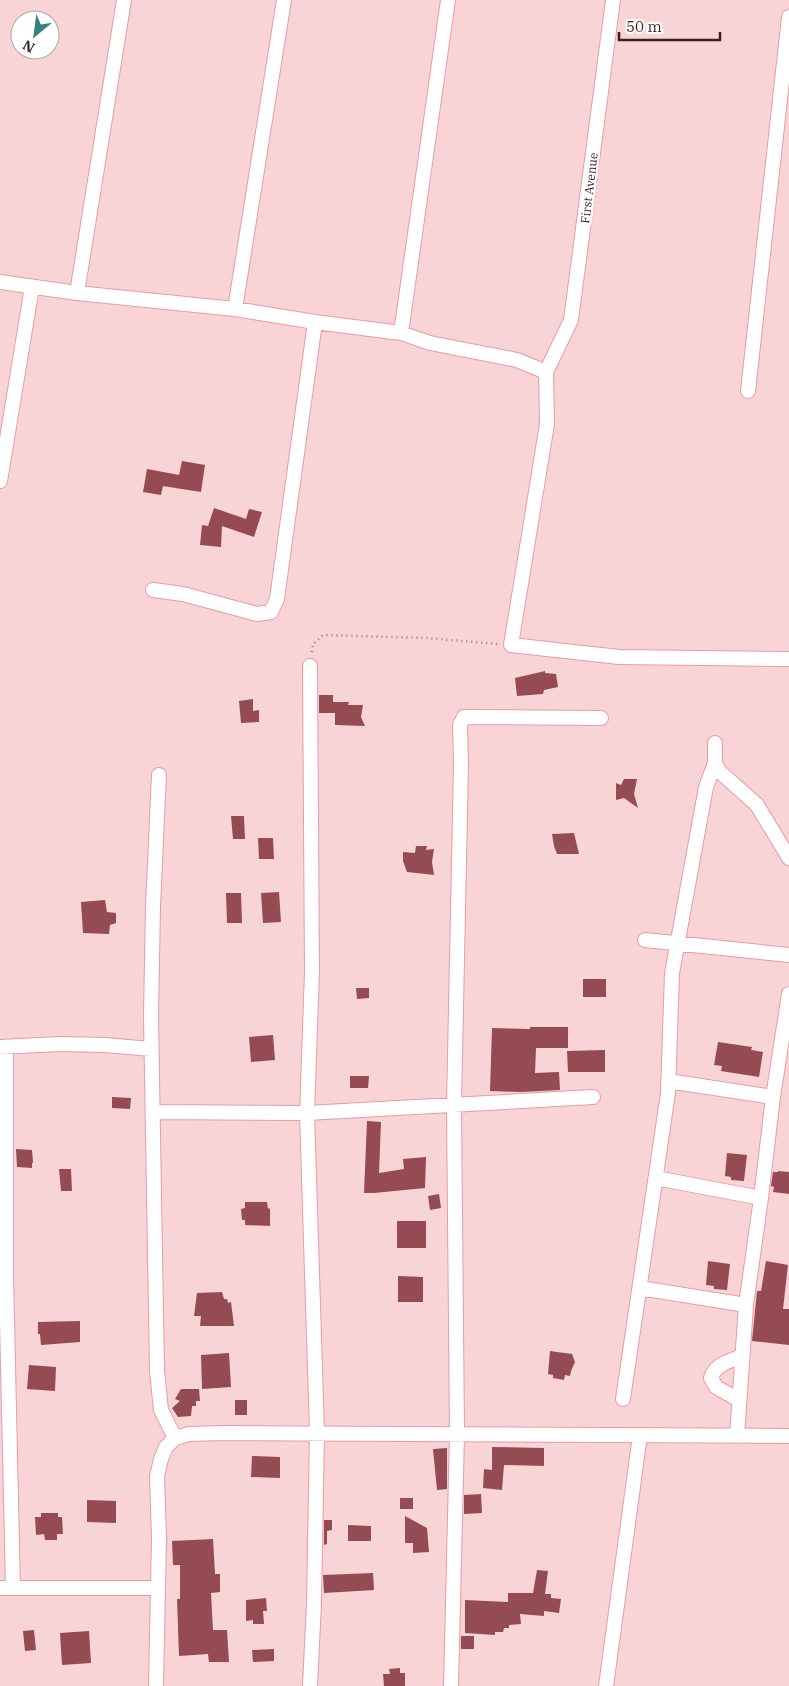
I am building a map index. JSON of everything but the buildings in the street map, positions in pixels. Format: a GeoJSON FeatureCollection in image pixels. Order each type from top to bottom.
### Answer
{"type":"FeatureCollection","features":[{"type":"Feature","properties":{"kind":"street"},"geometry":{"type":"LineString","coordinates":[[77,293],[124,0]]}},
{"type":"Feature","properties":{"kind":"street"},"geometry":{"type":"LineString","coordinates":[[235,309],[284,0]]}},
{"type":"Feature","properties":{"kind":"street"},"geometry":{"type":"LineString","coordinates":[[401,333],[448,0]]}},
{"type":"Feature","properties":{"kind":"street","name":"First Avenue"},"geometry":{"type":"LineString","coordinates":[[546,372],[571,320],[613,0]]}},
{"type":"Feature","properties":{"kind":"street"},"geometry":{"type":"LineString","coordinates":[[748,391],[789,17]]}},
{"type":"Feature","properties":{"kind":"street"},"geometry":{"type":"LineString","coordinates":[[0,282],[77,293],[235,309],[401,333],[430,343],[517,360],[546,372],[547,424],[511,645],[619,657],[789,659]]}},
{"type":"Feature","properties":{"kind":"street"},"geometry":{"type":"LineString","coordinates":[[0,481],[32,287]]}},
{"type":"Feature","properties":{"kind":"street"},"geometry":{"type":"LineString","coordinates":[[152,590],[183,594],[257,614],[271,612],[277,599],[315,322]]}},
{"type":"Feature","properties":{"kind":"street"},"geometry":{"type":"LineString","coordinates":[[310,666],[312,972],[307,1113],[317,1433],[314,1604],[310,1686]]}},
{"type":"Feature","properties":{"kind":"street"},"geometry":{"type":"LineString","coordinates":[[451,1686],[457,1434],[454,1105],[461,765],[460,725],[464,717],[601,718]]}},
{"type":"Feature","properties":{"kind":"street"},"geometry":{"type":"LineString","coordinates":[[622,1400],[656,1178],[668,1081],[672,973],[706,787],[715,763],[715,743]]}},
{"type":"Feature","properties":{"kind":"street"},"geometry":{"type":"LineString","coordinates":[[715,763],[719,771],[757,806],[789,858]]}},
{"type":"Feature","properties":{"kind":"street"},"geometry":{"type":"LineString","coordinates":[[159,775],[153,906],[151,1049],[154,1112],[157,1371],[160,1410],[175,1438]]}},
{"type":"Feature","properties":{"kind":"street"},"geometry":{"type":"LineString","coordinates":[[645,940],[789,955]]}},
{"type":"Feature","properties":{"kind":"street"},"geometry":{"type":"LineString","coordinates":[[737,1436],[746,1306],[773,1098],[789,994]]}},
{"type":"Feature","properties":{"kind":"street"},"geometry":{"type":"LineString","coordinates":[[151,1049],[59,1044],[3,1047],[6,1276],[6,1588],[158,1588]]}},
{"type":"Feature","properties":{"kind":"street"},"geometry":{"type":"LineString","coordinates":[[668,1081],[773,1098]]}},
{"type":"Feature","properties":{"kind":"street"},"geometry":{"type":"LineString","coordinates":[[154,1112],[307,1113],[594,1098]]}},
{"type":"Feature","properties":{"kind":"street"},"geometry":{"type":"LineString","coordinates":[[656,1178],[761,1198]]}},
{"type":"Feature","properties":{"kind":"street"},"geometry":{"type":"LineString","coordinates":[[640,1288],[746,1306]]}},
{"type":"Feature","properties":{"kind":"street"},"geometry":{"type":"LineString","coordinates":[[739,1400],[716,1387],[712,1378],[713,1372],[718,1367],[742,1356]]}},
{"type":"Feature","properties":{"kind":"street"},"geometry":{"type":"LineString","coordinates":[[156,1686],[158,1476],[161,1459],[166,1447],[175,1438],[189,1434],[223,1433],[789,1436]]}},
{"type":"Feature","properties":{"kind":"street"},"geometry":{"type":"LineString","coordinates":[[606,1686],[640,1435]]}},
{"type":"Feature","properties":{"kind":"path"},"geometry":{"type":"LineString","coordinates":[[310,666],[313,644],[323,634],[426,638],[511,645]]}}]}
